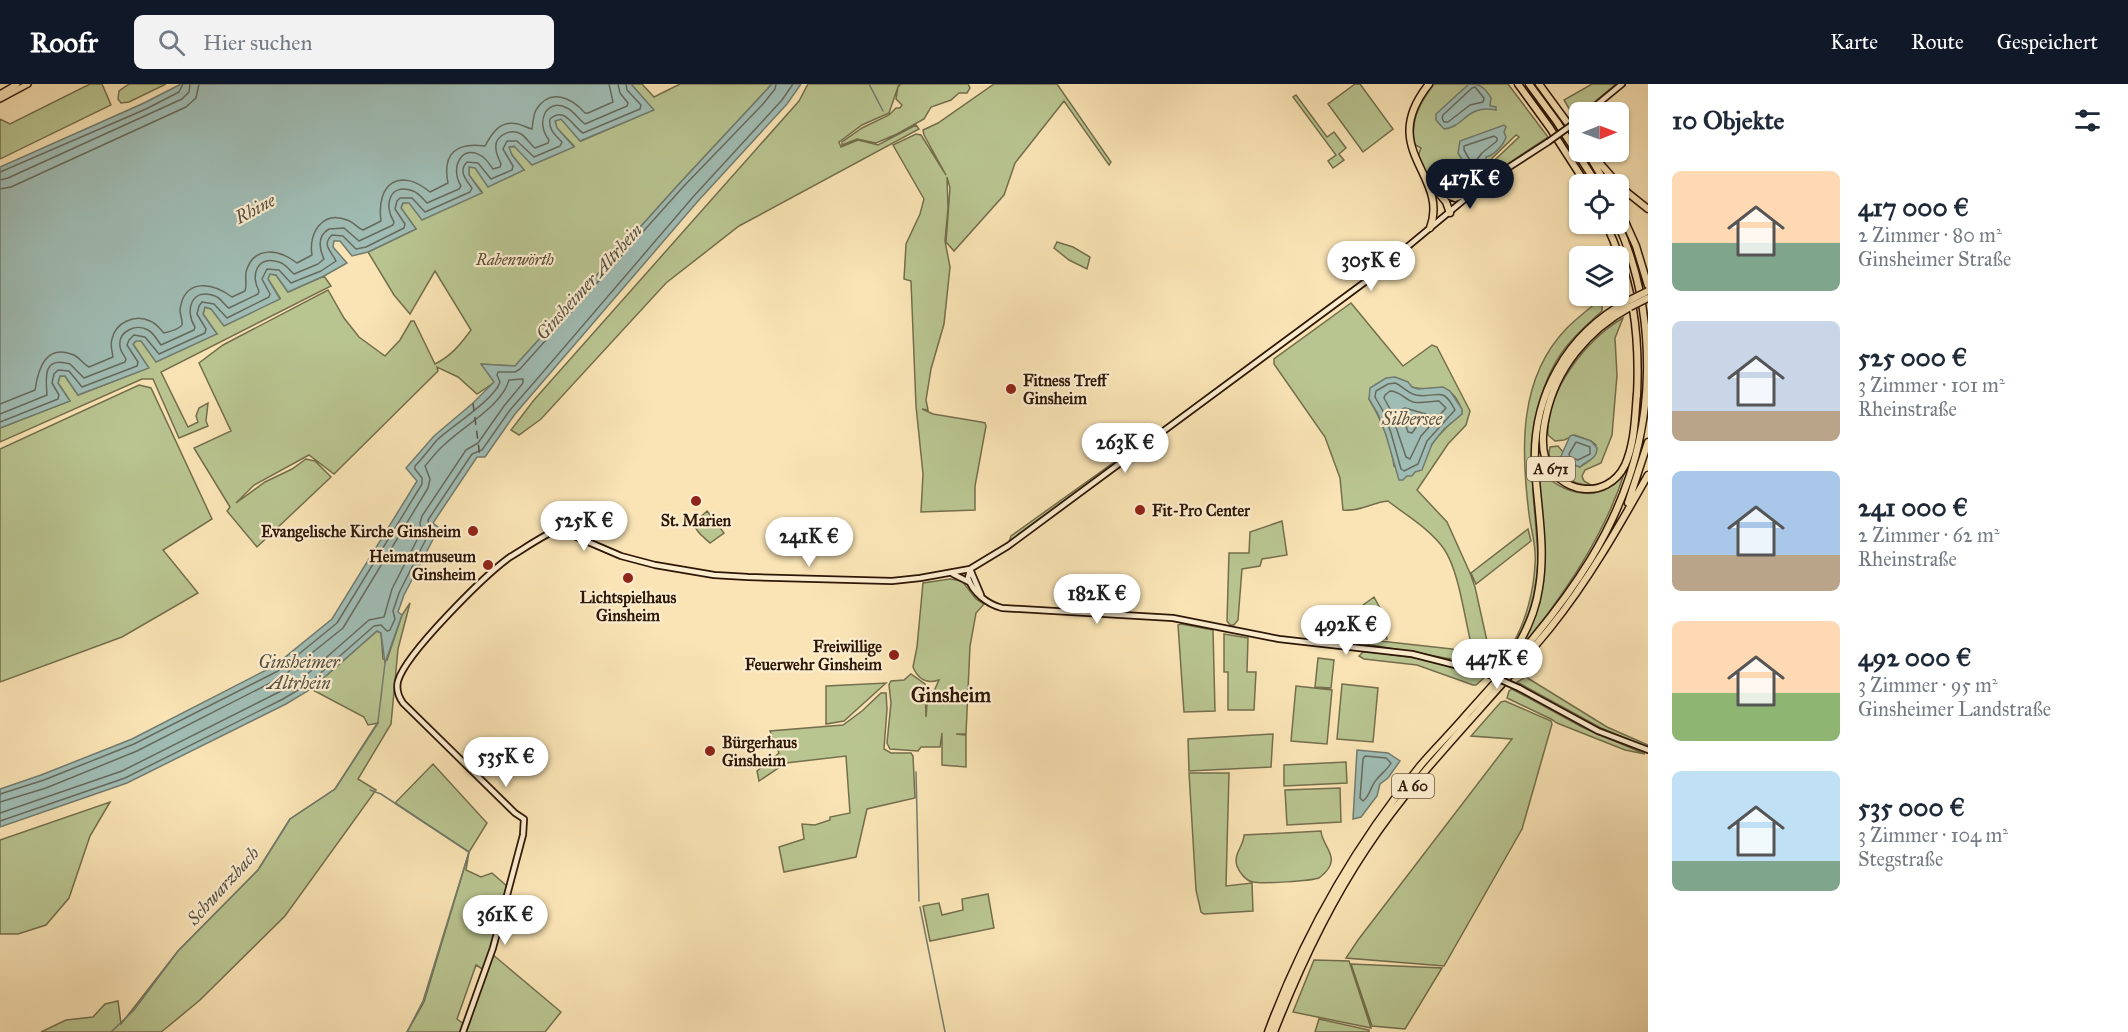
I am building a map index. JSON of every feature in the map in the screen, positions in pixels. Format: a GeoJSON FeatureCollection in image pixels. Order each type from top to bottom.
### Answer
{"type":"FeatureCollection","features":[{"type":"Feature","properties":{"kind":"highway"},"geometry":{"type":"LineString","coordinates":[[0,94],[17,84]]}},
{"type":"Feature","properties":{"kind":"highway"},"geometry":{"type":"LineString","coordinates":[[0,99],[28,84]]}},
{"type":"Feature","properties":{"kind":"highway"},"geometry":{"type":"LineString","coordinates":[[1429,84],[1415,105],[1410,128],[1412,152],[1435,203],[1435,214],[1430,228]]}},
{"type":"Feature","properties":{"kind":"highway"},"geometry":{"type":"LineString","coordinates":[[1518,84],[1580,174]]}},
{"type":"Feature","properties":{"kind":"highway"},"geometry":{"type":"LineString","coordinates":[[1529,84],[1591,174]]}},
{"type":"Feature","properties":{"kind":"highway"},"geometry":{"type":"LineString","coordinates":[[1539,84],[1569,125]]}},
{"type":"Feature","properties":{"kind":"highway"},"geometry":{"type":"LineString","coordinates":[[1597,162],[1608,174]]}},
{"type":"Feature","properties":{"kind":"highway"},"geometry":{"type":"LineString","coordinates":[[1424,176],[1446,202],[1450,213]]}},
{"type":"Feature","properties":{"kind":"highway"},"geometry":{"type":"LineString","coordinates":[[1438,191],[1455,198],[1476,190]]}},
{"type":"Feature","properties":{"kind":"highway"},"geometry":{"type":"LineString","coordinates":[[1629,194],[1648,209]]}},
{"type":"Feature","properties":{"kind":"highway"},"geometry":{"type":"LineString","coordinates":[[1435,203],[1442,210],[1450,213]]}},
{"type":"Feature","properties":{"kind":"highway"},"geometry":{"type":"LineString","coordinates":[[1629,230],[1648,286]]}},
{"type":"Feature","properties":{"kind":"highway"},"geometry":{"type":"LineString","coordinates":[[1610,234],[1624,268],[1633,303],[1637,336],[1638,393],[1634,448],[1616,522]]}},
{"type":"Feature","properties":{"kind":"highway","name":"A 60"},"geometry":{"type":"LineString","coordinates":[[1268,1032],[1301,952],[1347,868],[1376,825],[1414,774],[1558,608],[1616,522],[1644,426],[1647,376],[1647,345],[1642,299],[1622,234]]}},
{"type":"Feature","properties":{"kind":"highway","name":"A 60"},"geometry":{"type":"LineString","coordinates":[[1629,304],[1648,291]]}},
{"type":"Feature","properties":{"kind":"highway","name":"A 671"},"geometry":{"type":"LineString","coordinates":[[1629,304],[1648,298]]}},
{"type":"Feature","properties":{"kind":"highway","name":"A 60"},"geometry":{"type":"LineString","coordinates":[[1465,717],[1513,654],[1527,630],[1536,605],[1542,558],[1535,446],[1538,419],[1547,389],[1560,364],[1583,334],[1604,315],[1624,306]]}},
{"type":"Feature","properties":{"kind":"highway","name":"A 671"},"geometry":{"type":"LineString","coordinates":[[1626,306],[1599,327],[1569,361],[1553,392],[1543,433],[1547,462],[1556,475],[1567,484],[1589,490],[1613,481],[1622,470],[1629,454],[1638,393]]}},
{"type":"Feature","properties":{"kind":"highway","name":"A 60"},"geometry":{"type":"LineString","coordinates":[[1274,1032],[1312,944],[1347,879],[1367,848],[1429,766],[1551,626],[1593,568],[1633,491],[1648,442]]}},
{"type":"Feature","properties":{"kind":"highway"},"geometry":{"type":"LineString","coordinates":[[1616,522],[1648,475]]}},
{"type":"Feature","properties":{"kind":"main road"},"geometry":{"type":"LineString","coordinates":[[1600,102],[1622,84]]}},
{"type":"Feature","properties":{"kind":"main road"},"geometry":{"type":"LineString","coordinates":[[463,1032],[493,948],[523,835],[523,817],[515,813],[403,703],[398,687],[403,671],[425,640],[489,574],[510,558],[558,529],[624,557],[714,576],[892,581],[953,574],[970,569],[1008,546],[1264,358],[1365,282],[1476,190],[1569,127]]}},
{"type":"Feature","properties":{"kind":"main road"},"geometry":{"type":"LineString","coordinates":[[969,582],[970,569]]}},
{"type":"Feature","properties":{"kind":"main road"},"geometry":{"type":"LineString","coordinates":[[970,569],[982,597]]}},
{"type":"Feature","properties":{"kind":"main road"},"geometry":{"type":"LineString","coordinates":[[953,574],[969,582],[990,603],[1002,608],[1173,618],[1279,639],[1412,654],[1483,672],[1519,688],[1590,727],[1648,750]]}},
{"type":"Feature","properties":{"kind":"green space"},"geometry":{"type":"Polygon","coordinates":[[[90,84],[102,84],[111,105],[0,159],[0,119],[10,124],[90,84]]]}},
{"type":"Feature","properties":{"kind":"green space"},"geometry":{"type":"Polygon","coordinates":[[[129,84],[166,84],[129,102],[121,103],[118,99],[119,91],[129,84]]]}},
{"type":"Feature","properties":{"kind":"green space","name":"Rabenwörth"},"geometry":{"type":"Polygon","coordinates":[[[631,84],[642,84],[654,97],[680,84],[772,84],[515,366],[482,364],[495,382],[477,394],[458,377],[437,367],[438,371],[334,474],[309,455],[254,485],[236,503],[265,482],[292,469],[306,459],[315,461],[331,477],[257,547],[227,511],[230,507],[194,448],[231,431],[199,363],[223,345],[328,290],[344,318],[359,337],[385,356],[400,340],[411,321],[414,321],[435,364],[441,361],[455,350],[471,330],[435,271],[410,314],[394,295],[368,252],[416,229],[401,208],[403,203],[482,192],[469,175],[469,167],[524,170],[508,147],[574,146],[557,128],[555,121],[561,119],[581,141],[653,110],[631,84]]]}},
{"type":"Feature","properties":{"kind":"green space"},"geometry":{"type":"Polygon","coordinates":[[[808,84],[899,84],[889,113],[862,125],[839,142],[841,147],[858,140],[878,145],[916,125],[919,129],[739,226],[666,283],[541,419],[519,435],[511,430],[534,400],[799,101],[808,84]]]}},
{"type":"Feature","properties":{"kind":"green space"},"geometry":{"type":"Polygon","coordinates":[[[901,84],[968,84],[970,88],[967,93],[959,93],[951,100],[931,107],[924,119],[897,134],[876,143],[857,139],[842,145],[842,142],[862,128],[889,115],[896,108],[900,108],[902,105],[896,99],[898,87],[901,84]]]}},
{"type":"Feature","properties":{"kind":"green space"},"geometry":{"type":"Polygon","coordinates":[[[994,84],[1057,84],[1111,162],[1109,165],[1064,101],[1015,163],[1004,195],[954,251],[946,242],[950,188],[947,177],[948,208],[945,241],[950,267],[944,324],[931,369],[926,400],[928,410],[922,409],[933,414],[985,423],[986,426],[975,486],[975,510],[921,512],[923,474],[916,406],[911,281],[904,279],[906,244],[920,214],[924,199],[893,145],[916,134],[921,135],[946,175],[923,130],[938,123],[994,84]]]}},
{"type":"Feature","properties":{"kind":"green space"},"geometry":{"type":"Polygon","coordinates":[[[1355,84],[1360,84],[1393,129],[1363,152],[1328,104],[1355,84]]]}},
{"type":"Feature","properties":{"kind":"green space"},"geometry":{"type":"Polygon","coordinates":[[[1434,84],[1508,84],[1548,137],[1485,179],[1482,178],[1480,175],[1482,172],[1519,137],[1516,135],[1480,170],[1455,178],[1457,180],[1476,177],[1478,180],[1473,187],[1456,194],[1444,192],[1434,183],[1420,161],[1418,156],[1421,148],[1414,144],[1413,135],[1417,112],[1434,84]]]}},
{"type":"Feature","properties":{"kind":"green space"},"geometry":{"type":"Polygon","coordinates":[[[1592,84],[1616,84],[1595,102],[1569,102],[1569,109],[1564,100],[1592,84]]]}},
{"type":"Feature","properties":{"kind":"green space"},"geometry":{"type":"Polygon","coordinates":[[[1296,95],[1327,137],[1334,132],[1346,148],[1339,154],[1344,160],[1333,168],[1328,161],[1336,155],[1293,97],[1296,95]]]}},
{"type":"Feature","properties":{"kind":"green space"},"geometry":{"type":"Polygon","coordinates":[[[1057,242],[1073,247],[1090,257],[1087,269],[1069,260],[1054,248],[1057,242]]]}},
{"type":"Feature","properties":{"kind":"green space"},"geometry":{"type":"Polygon","coordinates":[[[269,274],[276,275],[288,292],[324,276],[331,286],[161,372],[188,427],[198,422],[196,416],[199,408],[208,403],[206,421],[208,426],[179,438],[153,379],[142,379],[0,442],[0,428],[70,401],[58,383],[60,376],[65,376],[78,395],[148,368],[133,344],[136,340],[217,334],[203,314],[205,307],[211,309],[280,298],[268,279],[269,274]]]}},
{"type":"Feature","properties":{"kind":"green space"},"geometry":{"type":"Polygon","coordinates":[[[1351,303],[1403,366],[1432,345],[1437,347],[1470,411],[1466,425],[1448,444],[1417,490],[1447,522],[1475,587],[1489,650],[1494,654],[1494,659],[1474,654],[1462,598],[1450,559],[1432,535],[1388,501],[1355,510],[1343,510],[1340,478],[1325,437],[1274,364],[1274,359],[1351,303]],[[1412,387],[1369,399],[1385,431],[1394,466],[1407,476],[1421,466],[1435,440],[1462,414],[1457,400],[1447,390],[1412,387]]]}},
{"type":"Feature","properties":{"kind":"green space"},"geometry":{"type":"Polygon","coordinates":[[[1592,306],[1602,306],[1602,311],[1562,353],[1552,369],[1539,404],[1532,460],[1538,556],[1537,577],[1526,620],[1513,647],[1496,671],[1497,665],[1513,643],[1522,625],[1531,595],[1534,574],[1535,551],[1526,490],[1525,465],[1525,440],[1531,392],[1539,369],[1551,348],[1592,306]]]}},
{"type":"Feature","properties":{"kind":"green space"},"geometry":{"type":"Polygon","coordinates":[[[1623,318],[1615,338],[1617,375],[1612,435],[1601,463],[1585,470],[1582,476],[1584,481],[1591,485],[1576,482],[1555,469],[1549,455],[1550,447],[1558,446],[1563,452],[1562,461],[1580,467],[1589,461],[1596,445],[1575,435],[1555,441],[1548,435],[1549,418],[1561,384],[1571,368],[1596,339],[1623,318]]]}},
{"type":"Feature","properties":{"kind":"green space"},"geometry":{"type":"Polygon","coordinates":[[[139,385],[151,388],[212,519],[163,550],[198,593],[122,637],[0,682],[0,449],[139,385]]]}},
{"type":"Feature","properties":{"kind":"green space"},"geometry":{"type":"Polygon","coordinates":[[[1124,455],[1125,457],[1009,542],[1011,536],[1124,455]]]}},
{"type":"Feature","properties":{"kind":"green space"},"geometry":{"type":"Polygon","coordinates":[[[1538,468],[1559,485],[1582,493],[1594,493],[1605,489],[1616,482],[1625,471],[1617,495],[1595,541],[1554,605],[1523,646],[1538,600],[1544,558],[1538,468]]]}},
{"type":"Feature","properties":{"kind":"green space"},"geometry":{"type":"Polygon","coordinates":[[[707,511],[724,533],[710,543],[698,532],[694,523],[707,511]]]}},
{"type":"Feature","properties":{"kind":"green space"},"geometry":{"type":"Polygon","coordinates":[[[1282,521],[1287,555],[1262,559],[1260,566],[1242,569],[1238,620],[1234,625],[1230,625],[1227,621],[1229,553],[1249,553],[1250,532],[1282,521]]]}},
{"type":"Feature","properties":{"kind":"green space"},"geometry":{"type":"Polygon","coordinates":[[[1528,529],[1531,541],[1476,584],[1471,573],[1528,529]]]}},
{"type":"Feature","properties":{"kind":"green space"},"geometry":{"type":"Polygon","coordinates":[[[950,579],[962,581],[976,599],[984,604],[976,613],[970,646],[966,734],[956,734],[966,735],[966,767],[942,765],[942,733],[940,747],[921,747],[918,751],[890,749],[887,743],[891,681],[904,680],[911,674],[925,684],[926,717],[928,691],[934,691],[939,680],[923,679],[917,675],[913,667],[923,583],[950,579]]]}},
{"type":"Feature","properties":{"kind":"green space"},"geometry":{"type":"Polygon","coordinates":[[[1374,597],[1381,610],[1387,639],[1365,637],[1363,605],[1374,597]]]}},
{"type":"Feature","properties":{"kind":"green space"},"geometry":{"type":"Polygon","coordinates":[[[410,603],[398,649],[391,724],[358,779],[376,790],[285,916],[200,1000],[161,1032],[41,1032],[66,1020],[93,1017],[105,1004],[118,1001],[121,1024],[178,951],[258,870],[290,819],[335,789],[378,723],[368,725],[364,717],[311,689],[377,631],[381,633],[383,659],[387,660],[402,615],[410,603]]]}},
{"type":"Feature","properties":{"kind":"green space"},"geometry":{"type":"Polygon","coordinates":[[[1178,625],[1213,630],[1215,711],[1184,712],[1178,625]]]}},
{"type":"Feature","properties":{"kind":"green space"},"geometry":{"type":"Polygon","coordinates":[[[1224,634],[1248,638],[1247,672],[1256,672],[1254,710],[1228,710],[1228,672],[1224,672],[1224,634]]]}},
{"type":"Feature","properties":{"kind":"green space"},"geometry":{"type":"Polygon","coordinates":[[[1362,639],[1452,649],[1492,663],[1494,666],[1491,671],[1451,659],[1361,643],[1362,639]]]}},
{"type":"Feature","properties":{"kind":"green space"},"geometry":{"type":"Polygon","coordinates":[[[1364,651],[1423,659],[1485,677],[1473,685],[1417,665],[1364,659],[1359,656],[1364,651]]]}},
{"type":"Feature","properties":{"kind":"green space"},"geometry":{"type":"Polygon","coordinates":[[[1318,658],[1334,660],[1331,688],[1315,687],[1318,658]]]}},
{"type":"Feature","properties":{"kind":"green space"},"geometry":{"type":"Polygon","coordinates":[[[1526,677],[1607,727],[1648,745],[1646,747],[1601,728],[1517,682],[1526,677]]]}},
{"type":"Feature","properties":{"kind":"green space"},"geometry":{"type":"Polygon","coordinates":[[[886,683],[844,721],[826,724],[826,686],[886,683]]]}},
{"type":"Feature","properties":{"kind":"green space"},"geometry":{"type":"Polygon","coordinates":[[[1342,684],[1378,688],[1373,742],[1337,739],[1342,684]]]}},
{"type":"Feature","properties":{"kind":"green space"},"geometry":{"type":"Polygon","coordinates":[[[1296,686],[1332,690],[1327,744],[1291,741],[1296,686]]]}},
{"type":"Feature","properties":{"kind":"green space"},"geometry":{"type":"Polygon","coordinates":[[[1512,689],[1582,727],[1645,754],[1625,750],[1557,723],[1507,698],[1512,689]]]}},
{"type":"Feature","properties":{"kind":"green space"},"geometry":{"type":"Polygon","coordinates":[[[881,693],[886,693],[887,709],[884,749],[891,753],[911,753],[913,756],[915,798],[867,809],[856,857],[784,872],[779,847],[804,839],[802,824],[815,825],[830,820],[830,817],[850,813],[846,756],[786,763],[759,781],[757,771],[779,753],[770,731],[843,725],[881,693]]]}},
{"type":"Feature","properties":{"kind":"green space"},"geometry":{"type":"Polygon","coordinates":[[[1505,701],[1551,721],[1552,724],[1522,829],[1444,966],[1346,958],[1512,739],[1471,736],[1501,702],[1505,701]]]}},
{"type":"Feature","properties":{"kind":"green space"},"geometry":{"type":"Polygon","coordinates":[[[1273,734],[1271,767],[1189,771],[1188,739],[1273,734]]]}},
{"type":"Feature","properties":{"kind":"green space"},"geometry":{"type":"Polygon","coordinates":[[[1346,762],[1347,783],[1284,786],[1284,765],[1346,762]]]}},
{"type":"Feature","properties":{"kind":"green space"},"geometry":{"type":"Polygon","coordinates":[[[433,764],[487,823],[469,852],[395,803],[433,764]]]}},
{"type":"Feature","properties":{"kind":"green space"},"geometry":{"type":"Polygon","coordinates":[[[1189,773],[1229,773],[1226,886],[1252,883],[1253,911],[1204,914],[1201,912],[1196,890],[1189,773]]]}},
{"type":"Feature","properties":{"kind":"green space"},"geometry":{"type":"Polygon","coordinates":[[[1340,788],[1341,822],[1287,825],[1285,790],[1340,788]]]}},
{"type":"Feature","properties":{"kind":"green space"},"geometry":{"type":"Polygon","coordinates":[[[110,802],[90,836],[69,898],[46,925],[18,934],[0,934],[0,840],[110,802]]]}},
{"type":"Feature","properties":{"kind":"green space"},"geometry":{"type":"Polygon","coordinates":[[[1321,831],[1331,859],[1327,871],[1319,878],[1286,882],[1253,882],[1245,878],[1238,868],[1236,857],[1244,835],[1321,831]]]}},
{"type":"Feature","properties":{"kind":"green space"},"geometry":{"type":"Polygon","coordinates":[[[469,852],[466,870],[481,877],[492,873],[508,887],[484,970],[476,965],[457,1019],[464,1024],[460,1032],[407,1032],[424,1002],[469,852]]]}},
{"type":"Feature","properties":{"kind":"green space"},"geometry":{"type":"Polygon","coordinates":[[[988,894],[994,928],[930,941],[923,906],[939,903],[942,915],[963,910],[962,899],[988,894]]]}},
{"type":"Feature","properties":{"kind":"green space"},"geometry":{"type":"Polygon","coordinates":[[[492,954],[561,1012],[545,1032],[465,1032],[492,954]]]}},
{"type":"Feature","properties":{"kind":"green space"},"geometry":{"type":"Polygon","coordinates":[[[1314,960],[1349,961],[1371,1028],[1293,1012],[1314,960]]]}},
{"type":"Feature","properties":{"kind":"green space"},"geometry":{"type":"Polygon","coordinates":[[[1351,964],[1442,968],[1405,1029],[1372,1026],[1351,964]]]}},
{"type":"Feature","properties":{"kind":"green space"},"geometry":{"type":"Polygon","coordinates":[[[1319,1019],[1369,1030],[1369,1032],[1315,1032],[1319,1019]]]}},
{"type":"Feature","properties":{"kind":"water","name":"Rhine"},"geometry":{"type":"Polygon","coordinates":[[[181,84],[631,84],[654,110],[580,141],[561,119],[555,121],[557,128],[574,147],[532,165],[514,146],[509,147],[512,155],[524,170],[488,187],[475,168],[469,167],[469,175],[482,193],[422,220],[409,203],[403,203],[401,208],[416,229],[368,252],[352,256],[340,241],[334,241],[333,247],[347,263],[324,276],[288,292],[276,275],[270,274],[268,279],[280,299],[224,326],[211,309],[205,307],[203,314],[217,334],[156,362],[141,341],[136,341],[133,344],[149,368],[78,395],[65,376],[60,376],[58,383],[70,401],[0,428],[0,167],[144,103],[181,84]]]}},
{"type":"Feature","properties":{"kind":"water","name":"Ginsheimer Altrhein"},"geometry":{"type":"Polygon","coordinates":[[[772,84],[801,84],[787,104],[698,201],[515,414],[485,457],[477,457],[433,523],[439,528],[404,595],[398,612],[402,615],[385,663],[381,633],[377,631],[311,689],[286,704],[127,783],[0,827],[0,789],[132,739],[274,666],[332,619],[417,481],[406,468],[434,436],[494,382],[481,364],[515,366],[772,84]]]}},
{"type":"Feature","properties":{"kind":"water"},"geometry":{"type":"Polygon","coordinates":[[[1469,84],[1485,89],[1491,98],[1490,106],[1496,107],[1496,110],[1478,110],[1457,124],[1444,129],[1436,120],[1436,114],[1469,84]]]}},
{"type":"Feature","properties":{"kind":"water"},"geometry":{"type":"Polygon","coordinates":[[[1504,125],[1506,137],[1501,147],[1486,157],[1478,168],[1467,168],[1458,153],[1460,141],[1504,125]]]}},
{"type":"Feature","properties":{"kind":"water","name":"Silbersee"},"geometry":{"type":"Polygon","coordinates":[[[1395,377],[1418,389],[1443,387],[1450,391],[1462,409],[1462,414],[1444,429],[1432,444],[1422,470],[1403,480],[1399,480],[1386,435],[1369,399],[1370,388],[1386,378],[1395,377]]]}},
{"type":"Feature","properties":{"kind":"water"},"geometry":{"type":"Polygon","coordinates":[[[1570,436],[1591,441],[1597,448],[1593,457],[1580,467],[1562,460],[1561,456],[1570,436]]]}},
{"type":"Feature","properties":{"kind":"water"},"geometry":{"type":"Polygon","coordinates":[[[1357,750],[1388,753],[1400,761],[1388,778],[1380,784],[1377,796],[1361,817],[1353,819],[1357,750]]]}},
{"type":"Feature","properties":{"kind":"waterway"},"geometry":{"type":"LineString","coordinates":[[869,84],[883,111]]}},
{"type":"Feature","properties":{"kind":"waterway","name":"Schwarzbach"},"geometry":{"type":"LineString","coordinates":[[111,1032],[134,1010],[178,951],[258,870],[290,819],[335,789],[378,722],[385,663]]}},
{"type":"Feature","properties":{"kind":"waterway"},"geometry":{"type":"LineString","coordinates":[[916,772],[919,901]]}},
{"type":"Feature","properties":{"kind":"waterway"},"geometry":{"type":"LineString","coordinates":[[370,790],[381,794],[469,852],[423,1001],[407,1032]]}},
{"type":"Feature","properties":{"kind":"waterway"},"geometry":{"type":"LineString","coordinates":[[920,907],[945,1032]]}},
{"type":"Feature","properties":{"kind":"ferry route"},"geometry":{"type":"LineString","coordinates":[[473,403],[480,457]]}},
{"type":"Feature","properties":{"kind":"place","name":"Fitness Treff Ginsheim"},"geometry":{"type":"Point","coordinates":[1011,389]}},
{"type":"Feature","properties":{"kind":"place","name":"St. Marien"},"geometry":{"type":"Point","coordinates":[696,501]}},
{"type":"Feature","properties":{"kind":"place","name":"Fit-Pro Center"},"geometry":{"type":"Point","coordinates":[1140,510]}},
{"type":"Feature","properties":{"kind":"place","name":"Evangelische Kirche Ginsheim"},"geometry":{"type":"Point","coordinates":[473,531]}},
{"type":"Feature","properties":{"kind":"place","name":"Heimatmuseum Ginsheim"},"geometry":{"type":"Point","coordinates":[488,565]}},
{"type":"Feature","properties":{"kind":"place","name":"Lichtspielhaus Ginsheim"},"geometry":{"type":"Point","coordinates":[628,578]}},
{"type":"Feature","properties":{"kind":"place","name":"Freiwillige Feuerwehr Ginsheim"},"geometry":{"type":"Point","coordinates":[894,655]}},
{"type":"Feature","properties":{"kind":"place","name":"Bürgerhaus Ginsheim"},"geometry":{"type":"Point","coordinates":[710,751]}},
{"type":"Feature","properties":{"kind":"district","name":"Ginsheim"},"geometry":{"type":"Point","coordinates":[951,695]}}]}
